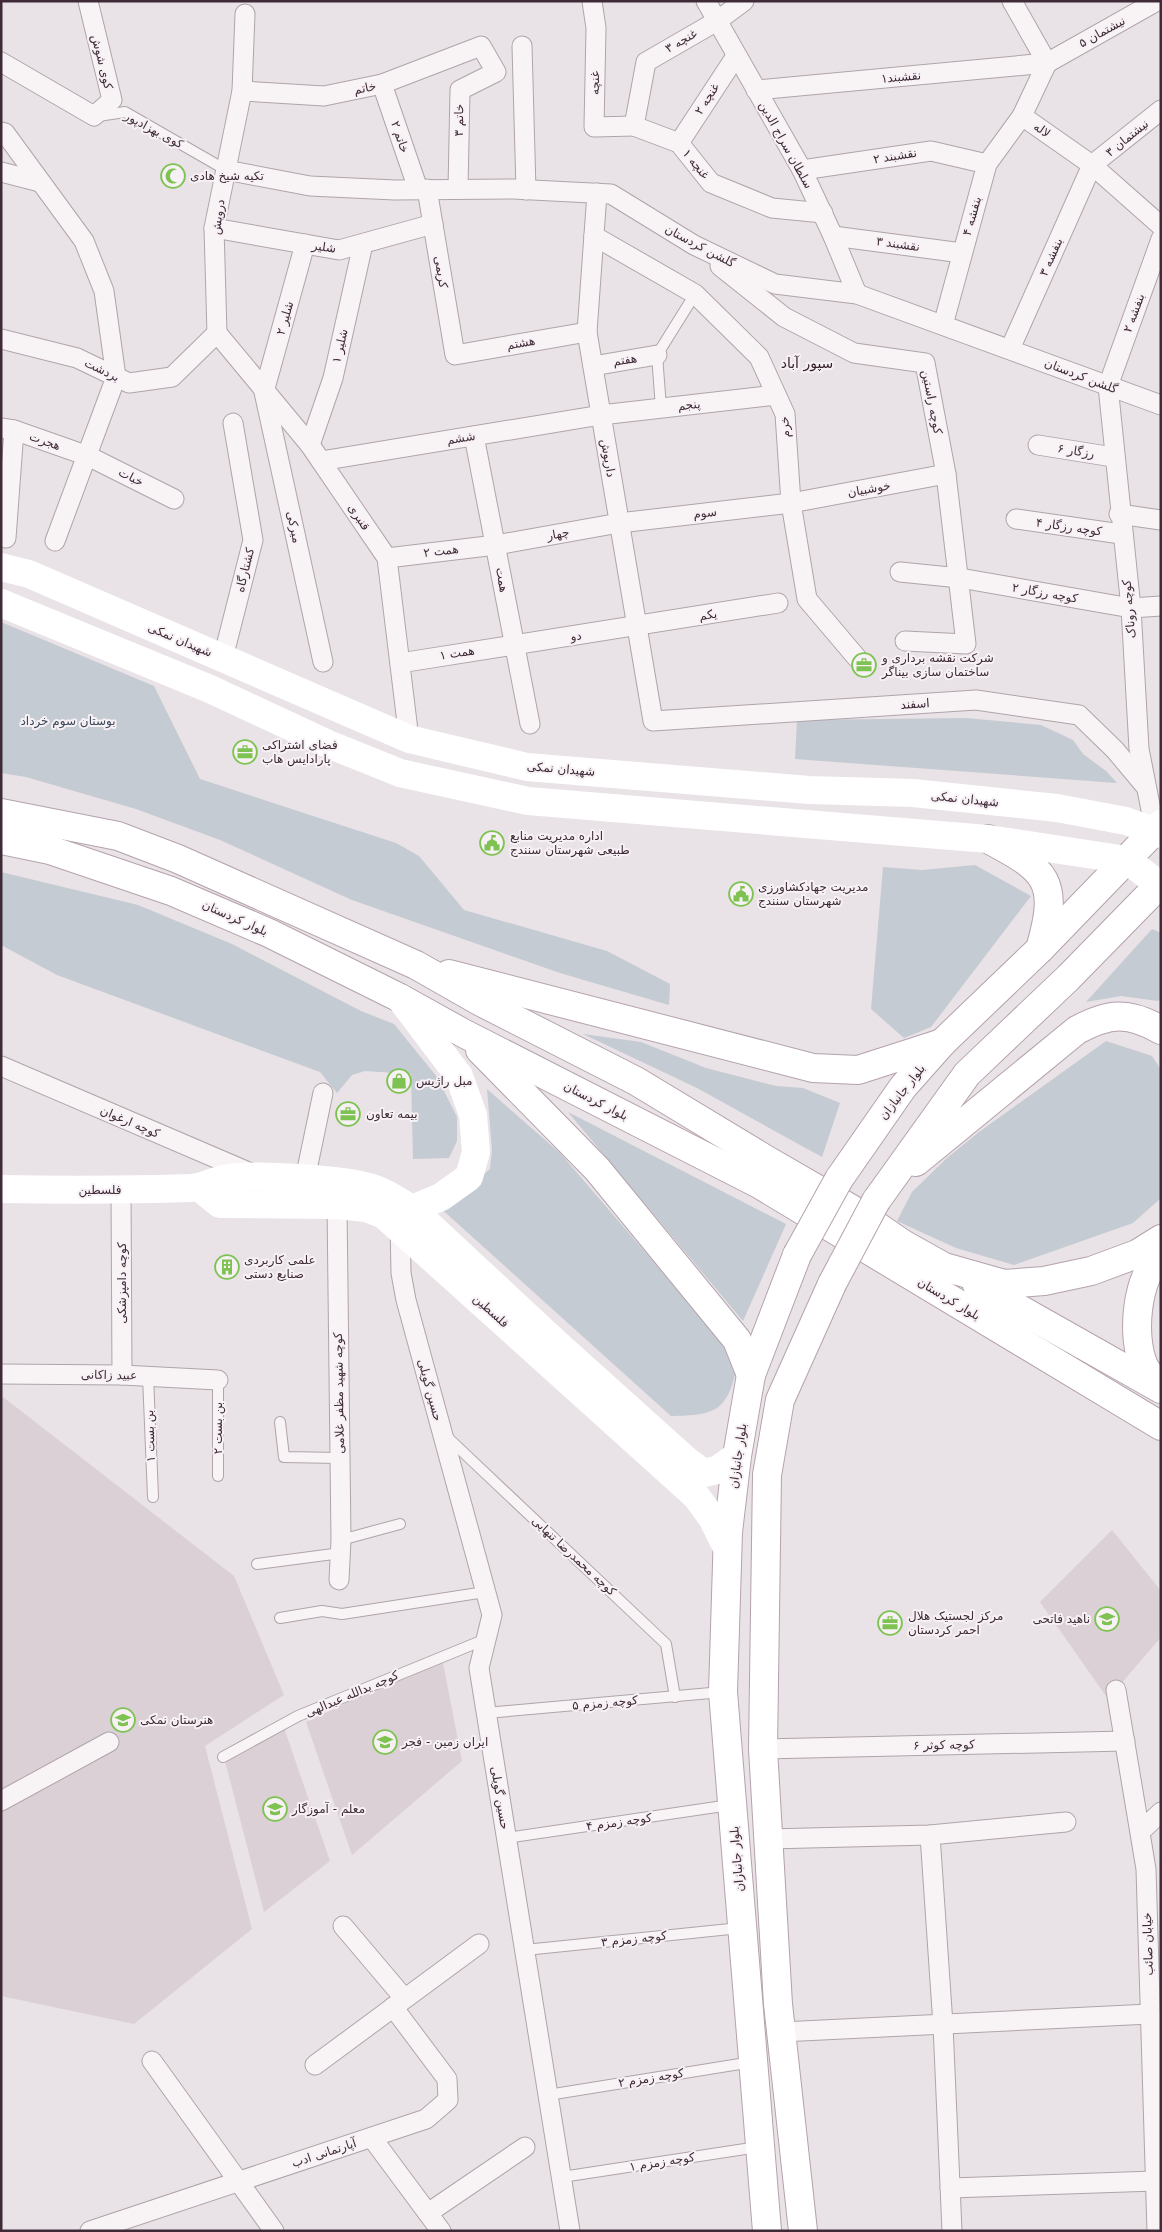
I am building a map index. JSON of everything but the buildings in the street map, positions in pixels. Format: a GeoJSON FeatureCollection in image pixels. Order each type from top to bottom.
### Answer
{"type":"FeatureCollection","features":[{"type":"Feature","properties":{"kind":"main road","name":"شهیدان نمکی"},"geometry":{"type":"LineString","coordinates":[[1,567],[28,574],[409,739],[527,767],[809,790],[913,793],[1057,808],[1126,820],[1159,829]]}},
{"type":"Feature","properties":{"kind":"main road"},"geometry":{"type":"LineString","coordinates":[[1,603],[201,685],[328,744],[400,773],[528,800],[988,840],[1127,860],[1160,884],[1068,978],[967,1074],[880,1195],[832,1284],[780,1400],[767,1475],[763,1749],[781,2032],[804,2231]]}},
{"type":"Feature","properties":{"kind":"main road","name":"بلوار کردستان"},"geometry":{"type":"LineString","coordinates":[[1,813],[118,836],[205,871],[416,965],[481,1002],[636,1081],[765,1159],[855,1210],[903,1244],[1161,1388]]}},
{"type":"Feature","properties":{"kind":"main road","name":"بلوار جانبازان"},"geometry":{"type":"LineString","coordinates":[[767,2231],[762,2147],[723,1692],[727,1548],[737,1456],[751,1375],[797,1255],[839,1179],[903,1088],[942,1043],[1040,949],[1159,829]]}},
{"type":"Feature","properties":{"kind":"main road","name":"بلوار کردستان"},"geometry":{"type":"LineString","coordinates":[[1,840],[50,850],[171,891],[269,933],[400,998],[463,1033],[759,1184],[1161,1426]]}},
{"type":"Feature","properties":{"kind":"main road"},"geometry":{"type":"LineString","coordinates":[[988,840],[1025,858],[1042,874],[1049,897],[1049,919],[1040,949]]}},
{"type":"Feature","properties":{"kind":"main road"},"geometry":{"type":"LineString","coordinates":[[416,965],[813,1068],[858,1070],[942,1043]]}},
{"type":"Feature","properties":{"kind":"main road"},"geometry":{"type":"LineString","coordinates":[[400,998],[459,1076],[473,1115],[476,1152],[469,1177],[442,1197],[405,1217]]}},
{"type":"Feature","properties":{"kind":"main road"},"geometry":{"type":"LineString","coordinates":[[880,1195],[1029,1067],[1077,1030],[1100,1018],[1122,1017],[1143,1020],[1161,1030]]}},
{"type":"Feature","properties":{"kind":"main road"},"geometry":{"type":"LineString","coordinates":[[459,1076],[463,1033]]}},
{"type":"Feature","properties":{"kind":"main road"},"geometry":{"type":"LineString","coordinates":[[463,1033],[597,1169],[737,1340],[751,1375]]}},
{"type":"Feature","properties":{"kind":"main road","name":"فلسطین"},"geometry":{"type":"LineString","coordinates":[[1,1189],[121,1190],[199,1187],[225,1178],[260,1177],[305,1179],[373,1188],[395,1198],[405,1217],[696,1496],[712,1518],[727,1548]]}},
{"type":"Feature","properties":{"kind":"main road","name":"فلسطین"},"geometry":{"type":"LineString","coordinates":[[199,1187],[220,1204],[366,1208],[384,1215],[405,1217],[556,1343],[686,1460],[704,1473],[717,1470],[737,1456]]}},
{"type":"Feature","properties":{"kind":"main road","name":"بلوار کردستان"},"geometry":{"type":"LineString","coordinates":[[944,1267],[1004,1284],[1044,1282],[1091,1271],[1137,1254],[1161,1239]]}},
{"type":"Feature","properties":{"kind":"main road"},"geometry":{"type":"LineString","coordinates":[[1161,1256],[1153,1262],[1139,1294],[1137,1336],[1144,1366],[1161,1388]]}},
{"type":"Feature","properties":{"kind":"street","name":"کوی شوش"},"geometry":{"type":"LineString","coordinates":[[88,1],[112,100],[94,116]]}},
{"type":"Feature","properties":{"kind":"street","name":"غنچه"},"geometry":{"type":"LineString","coordinates":[[592,1],[596,28],[594,126],[634,126]]}},
{"type":"Feature","properties":{"kind":"street","name":"سلطان سراج الدین"},"geometry":{"type":"LineString","coordinates":[[706,1],[802,170],[823,213],[857,294]]}},
{"type":"Feature","properties":{"kind":"street","name":"غنچه ۳"},"geometry":{"type":"LineString","coordinates":[[634,126],[646,62],[717,21],[744,1]]}},
{"type":"Feature","properties":{"kind":"street"},"geometry":{"type":"LineString","coordinates":[[1012,1],[1047,63]]}},
{"type":"Feature","properties":{"kind":"street","name":"نیشتمان ۵"},"geometry":{"type":"LineString","coordinates":[[1047,63],[1157,1]]}},
{"type":"Feature","properties":{"kind":"street","name":"درویش"},"geometry":{"type":"LineString","coordinates":[[217,333],[214,228],[242,92],[245,14]]}},
{"type":"Feature","properties":{"kind":"street","name":"خاتم"},"geometry":{"type":"LineString","coordinates":[[242,92],[324,96],[382,84],[481,46],[496,72]]}},
{"type":"Feature","properties":{"kind":"street"},"geometry":{"type":"LineString","coordinates":[[522,46],[526,190]]}},
{"type":"Feature","properties":{"kind":"street","name":"غنچه ۲"},"geometry":{"type":"LineString","coordinates":[[679,143],[736,56]]}},
{"type":"Feature","properties":{"kind":"street"},"geometry":{"type":"LineString","coordinates":[[1,62],[94,116]]}},
{"type":"Feature","properties":{"kind":"street","name":"نقشبند۱"},"geometry":{"type":"LineString","coordinates":[[756,90],[1047,63]]}},
{"type":"Feature","properties":{"kind":"street","name":"لاله"},"geometry":{"type":"LineString","coordinates":[[1047,63],[1022,116],[1092,166],[1161,226]]}},
{"type":"Feature","properties":{"kind":"street"},"geometry":{"type":"LineString","coordinates":[[496,72],[523,75]]}},
{"type":"Feature","properties":{"kind":"street","name":"خاتم ۳"},"geometry":{"type":"LineString","coordinates":[[458,189],[460,90],[496,72]]}},
{"type":"Feature","properties":{"kind":"street","name":"خاتم ۲"},"geometry":{"type":"LineString","coordinates":[[382,84],[423,189]]}},
{"type":"Feature","properties":{"kind":"street","name":"نیشتمان ۳"},"geometry":{"type":"LineString","coordinates":[[1092,166],[1161,110]]}},
{"type":"Feature","properties":{"kind":"street","name":"بنفشه ۴"},"geometry":{"type":"LineString","coordinates":[[943,325],[987,164],[1022,116]]}},
{"type":"Feature","properties":{"kind":"street","name":"غنچه ۱"},"geometry":{"type":"LineString","coordinates":[[634,126],[679,143],[711,183],[772,208],[823,213]]}},
{"type":"Feature","properties":{"kind":"street"},"geometry":{"type":"LineString","coordinates":[[1,132],[5,133],[84,241],[104,291],[116,377],[55,541]]}},
{"type":"Feature","properties":{"kind":"street","name":"نقشبند ۲"},"geometry":{"type":"LineString","coordinates":[[802,170],[931,150],[987,164]]}},
{"type":"Feature","properties":{"kind":"street","name":"بنفشه ۳"},"geometry":{"type":"LineString","coordinates":[[1010,349],[1092,166]]}},
{"type":"Feature","properties":{"kind":"street","name":"گلشن کردستان"},"geometry":{"type":"LineString","coordinates":[[226,170],[310,186],[526,190],[611,194],[694,245],[775,284],[857,294],[1161,405]]}},
{"type":"Feature","properties":{"kind":"street"},"geometry":{"type":"LineString","coordinates":[[1,172],[40,182]]}},
{"type":"Feature","properties":{"kind":"street","name":"کریمی"},"geometry":{"type":"LineString","coordinates":[[423,189],[433,224],[454,355]]}},
{"type":"Feature","properties":{"kind":"street","name":"داریوش"},"geometry":{"type":"LineString","coordinates":[[597,193],[587,332],[653,721]]}},
{"type":"Feature","properties":{"kind":"street","name":"شلیر"},"geometry":{"type":"LineString","coordinates":[[214,228],[339,250],[433,224]]}},
{"type":"Feature","properties":{"kind":"street","name":"خرم"},"geometry":{"type":"LineString","coordinates":[[594,236],[695,294],[759,357],[785,414],[791,503],[807,599],[857,658]]}},
{"type":"Feature","properties":{"kind":"street","name":"نقشبند ۳"},"geometry":{"type":"LineString","coordinates":[[833,236],[962,252]]}},
{"type":"Feature","properties":{"kind":"street","name":"شلیر ۲"},"geometry":{"type":"LineString","coordinates":[[264,392],[305,244]]}},
{"type":"Feature","properties":{"kind":"street","name":"شلیر ۱"},"geometry":{"type":"LineString","coordinates":[[310,445],[333,378],[363,244]]}},
{"type":"Feature","properties":{"kind":"street","name":"کوچه راستین"},"geometry":{"type":"LineString","coordinates":[[694,245],[784,317],[854,352],[925,363],[946,474],[960,578],[966,644],[906,641]]}},
{"type":"Feature","properties":{"kind":"street","name":"بنفشه ۲"},"geometry":{"type":"LineString","coordinates":[[1108,386],[1159,251]]}},
{"type":"Feature","properties":{"kind":"street","name":"هشتم"},"geometry":{"type":"LineString","coordinates":[[454,355],[587,332]]}},
{"type":"Feature","properties":{"kind":"street","name":"بردشت"},"geometry":{"type":"LineString","coordinates":[[1,339],[77,358],[129,383],[172,377],[217,333]]}},
{"type":"Feature","properties":{"kind":"street","name":"قنبری"},"geometry":{"type":"LineString","coordinates":[[217,333],[264,392],[310,445],[387,558],[409,739]]}},
{"type":"Feature","properties":{"kind":"street","name":"هفتم"},"geometry":{"type":"LineString","coordinates":[[593,366],[657,355]]}},
{"type":"Feature","properties":{"kind":"street","name":"کوچه روناک"},"geometry":{"type":"LineString","coordinates":[[1108,386],[1121,534],[1131,608],[1140,749],[1146,787],[1159,829]]}},
{"type":"Feature","properties":{"kind":"street","name":"میرکی"},"geometry":{"type":"LineString","coordinates":[[264,392],[324,662]]}},
{"type":"Feature","properties":{"kind":"street","name":"پنجم"},"geometry":{"type":"LineString","coordinates":[[601,415],[776,395]]}},
{"type":"Feature","properties":{"kind":"street","name":"ششم"},"geometry":{"type":"LineString","coordinates":[[321,461],[601,415]]}},
{"type":"Feature","properties":{"kind":"street","name":"کشتارگاه"},"geometry":{"type":"LineString","coordinates":[[223,658],[253,540],[233,422]]}},
{"type":"Feature","properties":{"kind":"street"},"geometry":{"type":"LineString","coordinates":[[6,538],[8,429]]}},
{"type":"Feature","properties":{"kind":"street","name":"هجرت"},"geometry":{"type":"LineString","coordinates":[[8,429],[88,456]]}},
{"type":"Feature","properties":{"kind":"street","name":"همت"},"geometry":{"type":"LineString","coordinates":[[474,436],[530,724]]}},
{"type":"Feature","properties":{"kind":"street","name":"رزگار ۶"},"geometry":{"type":"LineString","coordinates":[[1038,445],[1114,457]]}},
{"type":"Feature","properties":{"kind":"street","name":"خبات"},"geometry":{"type":"LineString","coordinates":[[88,456],[174,499]]}},
{"type":"Feature","properties":{"kind":"street","name":"خوشبیان"},"geometry":{"type":"LineString","coordinates":[[791,503],[946,474]]}},
{"type":"Feature","properties":{"kind":"street","name":"سوم"},"geometry":{"type":"LineString","coordinates":[[619,524],[791,503]]}},
{"type":"Feature","properties":{"kind":"street"},"geometry":{"type":"LineString","coordinates":[[1119,514],[1161,520]]}},
{"type":"Feature","properties":{"kind":"street","name":"کوچه رزگار ۴"},"geometry":{"type":"LineString","coordinates":[[1016,519],[1121,534]]}},
{"type":"Feature","properties":{"kind":"street","name":"چهار"},"geometry":{"type":"LineString","coordinates":[[496,545],[619,524]]}},
{"type":"Feature","properties":{"kind":"street","name":"همت ۲"},"geometry":{"type":"LineString","coordinates":[[387,558],[496,545]]}},
{"type":"Feature","properties":{"kind":"street"},"geometry":{"type":"LineString","coordinates":[[900,572],[960,578]]}},
{"type":"Feature","properties":{"kind":"street","name":"کوچه رزگار ۲"},"geometry":{"type":"LineString","coordinates":[[960,578],[1131,608],[1161,606]]}},
{"type":"Feature","properties":{"kind":"street","name":"یکم"},"geometry":{"type":"LineString","coordinates":[[637,627],[778,604]]}},
{"type":"Feature","properties":{"kind":"street","name":"دو"},"geometry":{"type":"LineString","coordinates":[[514,644],[637,627]]}},
{"type":"Feature","properties":{"kind":"street","name":"همت ۱"},"geometry":{"type":"LineString","coordinates":[[400,663],[514,644]]}},
{"type":"Feature","properties":{"kind":"street","name":"اسفند"},"geometry":{"type":"LineString","coordinates":[[653,721],[976,700],[1079,715],[1115,750],[1146,787]]}},
{"type":"Feature","properties":{"kind":"street","name":"کوچه ارغوان"},"geometry":{"type":"LineString","coordinates":[[1,1066],[260,1177]]}},
{"type":"Feature","properties":{"kind":"street"},"geometry":{"type":"LineString","coordinates":[[305,1179],[324,1093]]}},
{"type":"Feature","properties":{"kind":"street","name":"کوچه دامپزشکی"},"geometry":{"type":"LineString","coordinates":[[121,1190],[122,1375]]}},
{"type":"Feature","properties":{"kind":"street","name":"کوچه شهید مظفر غلامی"},"geometry":{"type":"LineString","coordinates":[[337,1206],[341,1546],[339,1580]]}},
{"type":"Feature","properties":{"kind":"street","name":"حسین گویلی"},"geometry":{"type":"LineString","coordinates":[[405,1217],[406,1300],[492,1615],[479,1668],[570,2231]]}},
{"type":"Feature","properties":{"kind":"street","name":"عبید زاکانی"},"geometry":{"type":"LineString","coordinates":[[1,1374],[122,1375],[218,1380]]}},
{"type":"Feature","properties":{"kind":"street","name":"خیابان صائب"},"geometry":{"type":"LineString","coordinates":[[1116,1690],[1141,1830],[1146,1869],[1150,2014],[1158,2181],[1157,2231]]}},
{"type":"Feature","properties":{"kind":"street","name":"کوچه کوثر ۶"},"geometry":{"type":"LineString","coordinates":[[763,1749],[1125,1741]]}},
{"type":"Feature","properties":{"kind":"street"},"geometry":{"type":"LineString","coordinates":[[1,1801],[109,1742]]}},
{"type":"Feature","properties":{"kind":"street"},"geometry":{"type":"LineString","coordinates":[[1141,1830],[1161,1812]]}},
{"type":"Feature","properties":{"kind":"street"},"geometry":{"type":"LineString","coordinates":[[768,1839],[930,1835],[1066,1822]]}},
{"type":"Feature","properties":{"kind":"street"},"geometry":{"type":"LineString","coordinates":[[930,1835],[943,2024],[952,2231]]}},
{"type":"Feature","properties":{"kind":"street"},"geometry":{"type":"LineString","coordinates":[[1146,1869],[1161,1885]]}},
{"type":"Feature","properties":{"kind":"street"},"geometry":{"type":"LineString","coordinates":[[343,1926],[399,2003]]}},
{"type":"Feature","properties":{"kind":"street"},"geometry":{"type":"LineString","coordinates":[[315,2065],[479,1944]]}},
{"type":"Feature","properties":{"kind":"street","name":"آپارتمانی ادب"},"geometry":{"type":"LineString","coordinates":[[90,2231],[238,2180],[426,2119],[448,2100],[446,2078],[399,2003]]}},
{"type":"Feature","properties":{"kind":"street"},"geometry":{"type":"LineString","coordinates":[[781,2032],[1150,2014]]}},
{"type":"Feature","properties":{"kind":"street"},"geometry":{"type":"LineString","coordinates":[[152,2061],[274,2231]]}},
{"type":"Feature","properties":{"kind":"street"},"geometry":{"type":"LineString","coordinates":[[372,2138],[441,2231]]}},
{"type":"Feature","properties":{"kind":"street"},"geometry":{"type":"LineString","coordinates":[[428,2213],[525,2147]]}},
{"type":"Feature","properties":{"kind":"street"},"geometry":{"type":"LineString","coordinates":[[950,2188],[1158,2181]]}},
{"type":"Feature","properties":{"kind":"lane","name":"کوی بهزادپور"},"geometry":{"type":"LineString","coordinates":[[94,116],[125,112],[226,170]]}},
{"type":"Feature","properties":{"kind":"lane"},"geometry":{"type":"LineString","coordinates":[[661,408],[657,355],[695,294]]}},
{"type":"Feature","properties":{"kind":"lane","name":"بن بست ۱"},"geometry":{"type":"LineString","coordinates":[[148,1376],[153,1497]]}},
{"type":"Feature","properties":{"kind":"lane","name":"بن بست ۲"},"geometry":{"type":"LineString","coordinates":[[218,1380],[218,1476]]}},
{"type":"Feature","properties":{"kind":"lane"},"geometry":{"type":"LineString","coordinates":[[280,1422],[284,1457],[340,1458]]}},
{"type":"Feature","properties":{"kind":"lane","name":"کوچه محمدرضا تنهایی"},"geometry":{"type":"LineString","coordinates":[[442,1432],[666,1644],[675,1696]]}},
{"type":"Feature","properties":{"kind":"lane"},"geometry":{"type":"LineString","coordinates":[[257,1564],[341,1546],[400,1524]]}},
{"type":"Feature","properties":{"kind":"lane"},"geometry":{"type":"LineString","coordinates":[[280,1618],[322,1611],[342,1614],[485,1592]]}},
{"type":"Feature","properties":{"kind":"lane","name":"کوچه یدالله عبدالهی"},"geometry":{"type":"LineString","coordinates":[[224,1757],[298,1716],[486,1639]]}},
{"type":"Feature","properties":{"kind":"lane","name":"کوچه زمزم ۵"},"geometry":{"type":"LineString","coordinates":[[486,1713],[723,1692]]}},
{"type":"Feature","properties":{"kind":"lane","name":"کوچه زمزم ۴"},"geometry":{"type":"LineString","coordinates":[[506,1838],[732,1805]]}},
{"type":"Feature","properties":{"kind":"lane","name":"کوچه زمزم ۳"},"geometry":{"type":"LineString","coordinates":[[525,1950],[743,1928]]}},
{"type":"Feature","properties":{"kind":"lane","name":"کوچه زمزم ۲"},"geometry":{"type":"LineString","coordinates":[[548,2094],[754,2062]]}},
{"type":"Feature","properties":{"kind":"lane","name":"کوچه زمزم ۱"},"geometry":{"type":"LineString","coordinates":[[562,2177],[762,2147]]}},
{"type":"Feature","properties":{"kind":"shaded area","name":"هنرستان نمکی"},"geometry":{"type":"Polygon","coordinates":[[[3,1397],[234,1576],[284,1695],[205,1746],[252,1929],[134,2024],[1,1996],[1,1400],[3,1397]]]}},
{"type":"Feature","properties":{"kind":"shaded area","name":"ناهید فاتحی"},"geometry":{"type":"Polygon","coordinates":[[[1112,1530],[1161,1591],[1161,1637],[1108,1699],[1040,1602],[1112,1530]]]}},
{"type":"Feature","properties":{"kind":"shaded area","name":"ایران زمین - فجر"},"geometry":{"type":"Polygon","coordinates":[[[442,1658],[462,1761],[352,1855],[306,1722],[442,1658]]]}},
{"type":"Feature","properties":{"kind":"shaded area","name":"معلم - آموزگار"},"geometry":{"type":"Polygon","coordinates":[[[284,1728],[330,1861],[264,1912],[224,1757],[284,1728]]]}},
{"type":"Feature","properties":{"kind":"green space","name":"بوستان سوم خرداد"},"geometry":{"type":"Polygon","coordinates":[[[1,622],[154,686],[200,779],[396,843],[419,856],[464,910],[607,951],[670,984],[669,1005],[560,973],[352,900],[220,840],[136,809],[26,777],[1,773],[1,622]]]}},
{"type":"Feature","properties":{"kind":"green space"},"geometry":{"type":"Polygon","coordinates":[[[966,718],[1041,725],[1073,740],[1083,754],[1106,771],[1117,783],[795,759],[797,720],[966,718]]]}},
{"type":"Feature","properties":{"kind":"green space"},"geometry":{"type":"Polygon","coordinates":[[[975,865],[1031,896],[931,1027],[904,1038],[871,1009],[883,867],[922,870],[975,865]]]}},
{"type":"Feature","properties":{"kind":"green space"},"geometry":{"type":"Polygon","coordinates":[[[1,872],[138,905],[232,944],[361,1011],[394,1024],[437,1077],[457,1117],[457,1141],[449,1158],[413,1159],[411,1074],[365,1071],[352,1075],[337,1093],[320,1072],[57,975],[1,945],[1,872]]]}},
{"type":"Feature","properties":{"kind":"green space"},"geometry":{"type":"Polygon","coordinates":[[[1152,929],[1161,933],[1161,998],[1158,1001],[1121,996],[1086,1002],[1152,929]]]}},
{"type":"Feature","properties":{"kind":"green space"},"geometry":{"type":"Polygon","coordinates":[[[583,1034],[641,1042],[706,1068],[776,1086],[803,1088],[840,1103],[822,1157],[697,1088],[583,1034]]]}},
{"type":"Feature","properties":{"kind":"green space"},"geometry":{"type":"Polygon","coordinates":[[[1106,1041],[1152,1056],[1161,1070],[1161,1198],[1133,1223],[1014,1265],[956,1248],[897,1221],[912,1192],[947,1158],[979,1132],[1106,1041]]]}},
{"type":"Feature","properties":{"kind":"green space"},"geometry":{"type":"Polygon","coordinates":[[[487,1089],[560,1153],[708,1325],[737,1366],[729,1393],[724,1402],[717,1408],[699,1414],[671,1416],[437,1205],[461,1193],[490,1169],[492,1150],[487,1089]]]}},
{"type":"Feature","properties":{"kind":"green space"},"geometry":{"type":"Polygon","coordinates":[[[568,1112],[786,1224],[743,1321],[568,1112]]]}},
{"type":"Feature","properties":{"kind":"place","name":"تکیه شیخ هادی"},"geometry":{"type":"Point","coordinates":[173,176]}},
{"type":"Feature","properties":{"kind":"place","name":"شرکت نقشه برداری و ساختمان سازی بیناگر"},"geometry":{"type":"Point","coordinates":[864,665]}},
{"type":"Feature","properties":{"kind":"place","name":"فضای اشتراکی پارادایس هاب"},"geometry":{"type":"Point","coordinates":[245,752]}},
{"type":"Feature","properties":{"kind":"place","name":"اداره مدیریت منابع طبیعی شهرستان سنندج"},"geometry":{"type":"Point","coordinates":[492,843]}},
{"type":"Feature","properties":{"kind":"place","name":"مدیریت جهادکشاورزی شهرستان سنندج"},"geometry":{"type":"Point","coordinates":[741,894]}},
{"type":"Feature","properties":{"kind":"place","name":"مبل راژیس"},"geometry":{"type":"Point","coordinates":[399,1081]}},
{"type":"Feature","properties":{"kind":"place","name":"بیمه تعاون"},"geometry":{"type":"Point","coordinates":[348,1114]}},
{"type":"Feature","properties":{"kind":"place","name":"علمی کاربردی صنایع دستی"},"geometry":{"type":"Point","coordinates":[227,1267]}},
{"type":"Feature","properties":{"kind":"place","name":"ناهید فاتحی"},"geometry":{"type":"Point","coordinates":[1107,1619]}},
{"type":"Feature","properties":{"kind":"place","name":"مرکز لجستیک هلال احمر کردستان"},"geometry":{"type":"Point","coordinates":[890,1623]}},
{"type":"Feature","properties":{"kind":"place","name":"هنرستان نمکی"},"geometry":{"type":"Point","coordinates":[123,1720]}},
{"type":"Feature","properties":{"kind":"place","name":"ایران زمین - فجر"},"geometry":{"type":"Point","coordinates":[385,1742]}},
{"type":"Feature","properties":{"kind":"place","name":"معلم - آموزگار"},"geometry":{"type":"Point","coordinates":[275,1809]}},
{"type":"Feature","properties":{"kind":"district","name":"سپور آباد"},"geometry":{"type":"Point","coordinates":[807,363]}}]}
